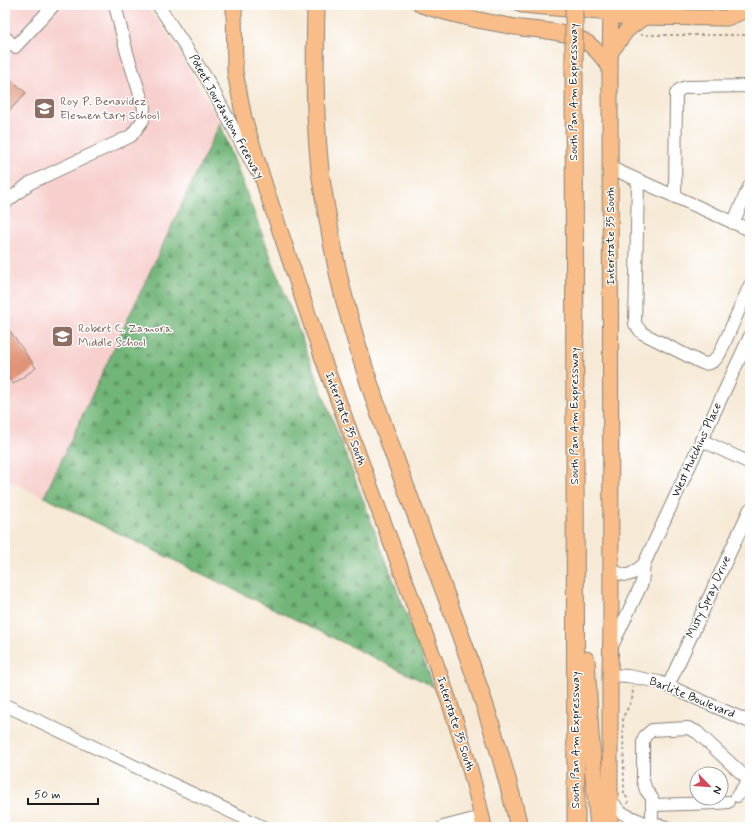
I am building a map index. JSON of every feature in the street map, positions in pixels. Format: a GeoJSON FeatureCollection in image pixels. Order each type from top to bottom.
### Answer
{"type":"FeatureCollection","features":[{"type":"Feature","properties":{"kind":"highway"},"geometry":{"type":"LineString","coordinates":[[316,5],[315,53],[319,162],[340,279],[368,382],[482,697],[519,827]]}},
{"type":"Feature","properties":{"kind":"highway","name":"South Pan Am Expressway"},"geometry":{"type":"LineString","coordinates":[[574,5],[576,827]]}},
{"type":"Feature","properties":{"kind":"highway"},"geometry":{"type":"LineString","coordinates":[[575,564],[585,630],[590,734],[599,827]]}},
{"type":"Feature","properties":{"kind":"highway"},"geometry":{"type":"LineString","coordinates":[[502,765],[511,827]]}},
{"type":"Feature","properties":{"kind":"main road"},"geometry":{"type":"LineString","coordinates":[[421,5],[464,17],[498,24],[557,32],[579,38],[610,60],[627,30],[644,17]]}},
{"type":"Feature","properties":{"kind":"main road"},"geometry":{"type":"LineString","coordinates":[[522,5],[614,8],[621,17],[727,18],[742,9]]}},
{"type":"Feature","properties":{"kind":"main road","name":"Interstate 35 South"},"geometry":{"type":"LineString","coordinates":[[235,7],[235,72],[244,118],[266,189],[324,362],[464,745],[483,822]]}},
{"type":"Feature","properties":{"kind":"main road","name":"Interstate 35 South"},"geometry":{"type":"LineString","coordinates":[[610,827],[610,60],[614,8]]}},
{"type":"Feature","properties":{"kind":"street"},"geometry":{"type":"LineString","coordinates":[[5,37],[15,47],[54,5]]}},
{"type":"Feature","properties":{"kind":"street"},"geometry":{"type":"LineString","coordinates":[[5,203],[30,183],[130,136],[143,120],[144,107],[127,53],[115,5]]}},
{"type":"Feature","properties":{"kind":"street","name":"Poteet Jourdanton Freeway"},"geometry":{"type":"LineString","coordinates":[[158,5],[207,78],[266,189]]}},
{"type":"Feature","properties":{"kind":"street"},"geometry":{"type":"LineString","coordinates":[[675,197],[676,94],[679,90],[686,87],[750,86]]}},
{"type":"Feature","properties":{"kind":"street"},"geometry":{"type":"LineString","coordinates":[[610,168],[750,230]]}},
{"type":"Feature","properties":{"kind":"street"},"geometry":{"type":"LineString","coordinates":[[638,181],[635,324],[638,330],[702,363],[709,364],[713,362],[720,353],[750,286]]}},
{"type":"Feature","properties":{"kind":"street"},"geometry":{"type":"LineString","coordinates":[[733,223],[750,185]]}},
{"type":"Feature","properties":{"kind":"street","name":"West Hutchins Place"},"geometry":{"type":"LineString","coordinates":[[611,648],[642,583],[644,564],[750,336]]}},
{"type":"Feature","properties":{"kind":"street"},"geometry":{"type":"LineString","coordinates":[[701,440],[750,463]]}},
{"type":"Feature","properties":{"kind":"street","name":"Misty Spray Drive"},"geometry":{"type":"LineString","coordinates":[[668,686],[750,509]]}},
{"type":"Feature","properties":{"kind":"street"},"geometry":{"type":"LineString","coordinates":[[611,568],[625,576],[633,574],[644,564]]}},
{"type":"Feature","properties":{"kind":"street","name":"Barlite Boulevard"},"geometry":{"type":"LineString","coordinates":[[610,675],[648,680],[668,686],[750,722]]}},
{"type":"Feature","properties":{"kind":"street"},"geometry":{"type":"LineString","coordinates":[[5,705],[263,827]]}},
{"type":"Feature","properties":{"kind":"street"},"geometry":{"type":"LineString","coordinates":[[648,825],[652,798],[646,790],[643,781],[643,742],[645,736],[652,730],[688,728],[697,732],[742,774],[750,778],[733,799],[718,803],[652,805]]}},
{"type":"Feature","properties":{"kind":"street"},"geometry":{"type":"LineString","coordinates":[[610,798],[619,811],[626,815],[648,825],[666,827]]}},
{"type":"Feature","properties":{"kind":"street"},"geometry":{"type":"LineString","coordinates":[[443,827],[483,822]]}},
{"type":"Feature","properties":{"kind":"path"},"geometry":{"type":"LineString","coordinates":[[636,36],[750,35]]}},
{"type":"Feature","properties":{"kind":"path"},"geometry":{"type":"LineString","coordinates":[[628,806],[628,799],[624,794],[623,718],[632,700],[634,683]]}},
{"type":"Feature","properties":{"kind":"shaded area","name":"Robert C. Zamora Middle School"},"geometry":{"type":"Polygon","coordinates":[[[5,5],[145,5],[168,33],[220,123],[44,497],[5,479],[5,5]]]}},
{"type":"Feature","properties":{"kind":"green space"},"geometry":{"type":"Polygon","coordinates":[[[220,123],[434,687],[44,497],[220,123]]]}},
{"type":"Feature","properties":{"kind":"building"},"geometry":{"type":"Polygon","coordinates":[[[5,74],[26,93],[5,115],[5,74]]]}},
{"type":"Feature","properties":{"kind":"building"},"geometry":{"type":"Polygon","coordinates":[[[10,331],[36,368],[13,384],[5,373],[5,335],[10,331]]]}},
{"type":"Feature","properties":{"kind":"place","name":"Roy P. Benavidez Elementary School"},"geometry":{"type":"Point","coordinates":[44,109]}},
{"type":"Feature","properties":{"kind":"place","name":"Robert C. Zamora Middle School"},"geometry":{"type":"Point","coordinates":[63,336]}}]}
